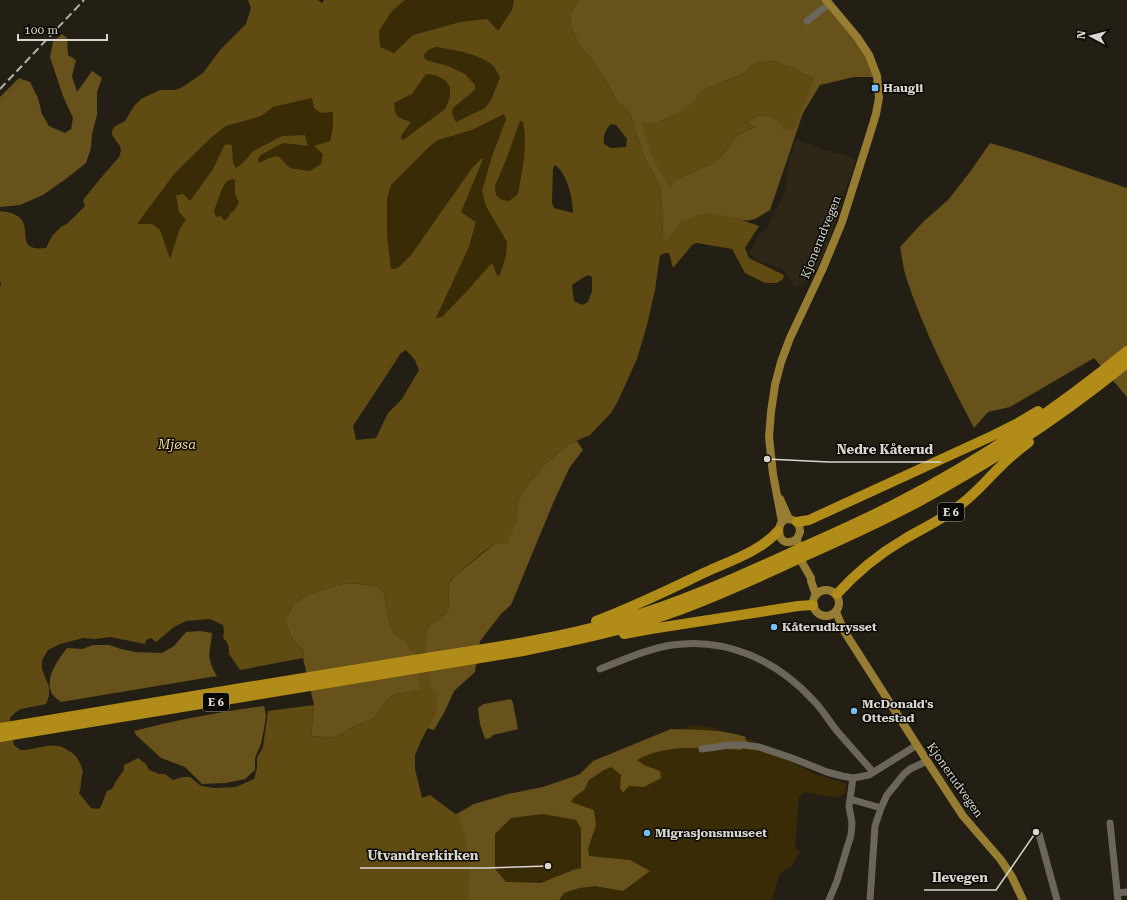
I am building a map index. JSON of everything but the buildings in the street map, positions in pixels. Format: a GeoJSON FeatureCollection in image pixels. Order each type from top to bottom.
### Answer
{"type":"FeatureCollection","features":[{"type":"Feature","properties":{"kind":"highway","name":"E 6"},"geometry":{"type":"LineString","coordinates":[[821,544],[963,466],[1023,429],[1080,388],[1127,351]]}},
{"type":"Feature","properties":{"kind":"highway","name":"E 6"},"geometry":{"type":"LineString","coordinates":[[0,728],[24,728],[440,660],[518,652],[570,637],[622,629],[670,614],[716,596],[780,562],[821,544],[886,519],[943,488],[997,456],[1055,418],[1127,362]]}},
{"type":"Feature","properties":{"kind":"highway","name":"E 6"},"geometry":{"type":"LineString","coordinates":[[570,637],[596,621],[644,601],[751,551],[770,539],[786,524],[809,520],[998,433],[1080,388]]}},
{"type":"Feature","properties":{"kind":"highway","name":"E 6"},"geometry":{"type":"LineString","coordinates":[[837,594],[858,573],[882,553],[957,508],[1055,418]]}},
{"type":"Feature","properties":{"kind":"highway","name":"E 6"},"geometry":{"type":"LineString","coordinates":[[570,637],[618,636],[674,625],[798,606],[814,600]]}},
{"type":"Feature","properties":{"kind":"highway","name":"E 6"},"geometry":{"type":"LineString","coordinates":[[0,737],[24,728]]}},
{"type":"Feature","properties":{"kind":"main road","name":"Kjonerudvegen"},"geometry":{"type":"LineString","coordinates":[[827,2],[857,37],[869,55],[876,76],[878,98],[876,114],[842,222],[823,268],[790,338],[778,374],[771,412],[769,437],[772,470],[778,505],[786,524],[781,538],[787,542],[800,559],[811,578],[815,609],[818,613],[823,615],[833,614],[963,816],[1001,860],[1012,877],[1023,900]]}},
{"type":"Feature","properties":{"kind":"main road","name":"Kjonerudvegen"},"geometry":{"type":"LineString","coordinates":[[786,524],[800,527],[800,532],[797,539],[800,559]]}},
{"type":"Feature","properties":{"kind":"main road"},"geometry":{"type":"LineString","coordinates":[[787,542],[797,539]]}},
{"type":"Feature","properties":{"kind":"main road","name":"Kjonerudvegen"},"geometry":{"type":"LineString","coordinates":[[811,578],[825,589],[833,591],[837,594]]}},
{"type":"Feature","properties":{"kind":"main road"},"geometry":{"type":"LineString","coordinates":[[814,600],[820,591],[825,589]]}},
{"type":"Feature","properties":{"kind":"main road"},"geometry":{"type":"LineString","coordinates":[[833,614],[840,605],[837,594]]}},
{"type":"Feature","properties":{"kind":"street"},"geometry":{"type":"LineString","coordinates":[[807,22],[827,2]]}},
{"type":"Feature","properties":{"kind":"street"},"geometry":{"type":"LineString","coordinates":[[600,670],[634,656],[671,645],[698,643],[713,644],[740,650],[755,656],[784,674],[814,700],[837,730],[873,772]]}},
{"type":"Feature","properties":{"kind":"street"},"geometry":{"type":"LineString","coordinates":[[702,749],[729,744],[759,747],[827,772],[853,778],[869,775],[917,745]]}},
{"type":"Feature","properties":{"kind":"street"},"geometry":{"type":"LineString","coordinates":[[870,900],[875,826],[880,808],[887,795],[904,774],[910,769],[927,761]]}},
{"type":"Feature","properties":{"kind":"street"},"geometry":{"type":"LineString","coordinates":[[829,900],[843,863],[851,835],[852,823],[849,806],[853,778]]}},
{"type":"Feature","properties":{"kind":"street"},"geometry":{"type":"LineString","coordinates":[[850,799],[880,808]]}},
{"type":"Feature","properties":{"kind":"street"},"geometry":{"type":"LineString","coordinates":[[1110,823],[1118,897],[1127,892]]}},
{"type":"Feature","properties":{"kind":"street"},"geometry":{"type":"LineString","coordinates":[[1039,834],[1057,900]]}},
{"type":"Feature","properties":{"kind":"shaded area"},"geometry":{"type":"Polygon","coordinates":[[[405,0],[514,0],[512,10],[498,31],[460,22],[413,35],[394,53],[380,47],[379,31],[392,11],[405,0]]]}},
{"type":"Feature","properties":{"kind":"shaded area"},"geometry":{"type":"Polygon","coordinates":[[[578,0],[824,0],[870,57],[875,77],[854,77],[820,85],[803,113],[770,210],[757,218],[750,220],[741,220],[736,218],[680,223],[668,240],[662,241],[663,221],[660,186],[644,157],[629,111],[619,104],[595,63],[578,43],[571,26],[570,15],[578,0]],[[775,61],[755,63],[745,73],[704,90],[687,109],[657,123],[641,123],[677,179],[718,160],[738,135],[755,127],[746,123],[757,116],[770,115],[778,121],[814,79],[775,61]]]}},
{"type":"Feature","properties":{"kind":"shaded area"},"geometry":{"type":"Polygon","coordinates":[[[62,34],[67,38],[68,55],[76,60],[72,76],[77,92],[92,71],[102,78],[97,92],[97,115],[92,134],[91,148],[86,163],[43,195],[20,205],[0,207],[0,97],[19,78],[30,82],[38,98],[42,114],[49,126],[65,133],[71,129],[73,118],[63,96],[50,57],[53,42],[62,34]]]}},
{"type":"Feature","properties":{"kind":"shaded area"},"geometry":{"type":"Polygon","coordinates":[[[436,47],[474,55],[488,62],[494,67],[500,77],[491,100],[485,108],[457,122],[452,113],[453,108],[475,90],[448,66],[426,60],[422,56],[428,50],[436,47]]]}},
{"type":"Feature","properties":{"kind":"shaded area"},"geometry":{"type":"Polygon","coordinates":[[[426,74],[435,75],[445,80],[450,87],[450,97],[445,109],[403,140],[401,139],[402,134],[408,120],[398,117],[395,112],[394,103],[412,94],[426,74]]]}},
{"type":"Feature","properties":{"kind":"shaded area"},"geometry":{"type":"Polygon","coordinates":[[[312,98],[333,111],[332,132],[321,164],[309,171],[290,168],[278,156],[269,158],[259,164],[258,159],[261,155],[283,143],[308,146],[305,135],[282,136],[253,151],[244,162],[236,168],[233,164],[232,145],[225,144],[213,169],[190,201],[186,220],[180,228],[170,260],[137,224],[175,173],[213,136],[226,126],[260,116],[273,107],[312,98]]]}},
{"type":"Feature","properties":{"kind":"shaded area"},"geometry":{"type":"Polygon","coordinates":[[[504,114],[506,119],[491,159],[482,191],[507,242],[506,255],[500,276],[497,276],[466,292],[442,317],[436,318],[469,247],[476,222],[460,212],[481,159],[472,168],[411,255],[398,268],[391,269],[387,234],[387,199],[391,185],[438,140],[472,130],[504,114]]]}},
{"type":"Feature","properties":{"kind":"shaded area"},"geometry":{"type":"Polygon","coordinates":[[[520,121],[523,122],[526,138],[519,194],[509,201],[502,200],[496,195],[495,186],[520,121]]]}},
{"type":"Feature","properties":{"kind":"shaded area"},"geometry":{"type":"Polygon","coordinates":[[[796,139],[824,150],[846,155],[856,160],[826,249],[815,272],[808,281],[796,287],[792,284],[787,274],[782,269],[757,260],[749,253],[758,236],[768,227],[785,193],[789,162],[796,139]]]}},
{"type":"Feature","properties":{"kind":"shaded area"},"geometry":{"type":"Polygon","coordinates":[[[990,143],[1127,188],[1127,397],[1094,358],[1010,407],[988,412],[974,428],[946,373],[920,316],[906,277],[900,247],[923,222],[948,200],[990,143]]]}},
{"type":"Feature","properties":{"kind":"shaded area"},"geometry":{"type":"Polygon","coordinates":[[[233,179],[235,181],[235,195],[239,202],[233,212],[231,212],[227,219],[224,220],[221,216],[216,217],[214,211],[222,189],[227,181],[233,179]]]}},
{"type":"Feature","properties":{"kind":"shaded area"},"geometry":{"type":"Polygon","coordinates":[[[577,441],[583,450],[570,467],[554,501],[511,605],[501,614],[480,641],[475,672],[454,691],[434,730],[427,728],[437,710],[431,689],[396,694],[389,698],[374,718],[357,725],[334,738],[311,736],[314,705],[303,658],[304,651],[293,640],[287,627],[287,616],[295,603],[304,596],[336,585],[350,583],[378,586],[384,593],[389,620],[394,633],[404,639],[411,649],[427,640],[425,632],[431,624],[448,612],[449,583],[456,575],[495,544],[515,525],[518,501],[524,489],[546,463],[569,444],[577,441]]]}},
{"type":"Feature","properties":{"kind":"shaded area"},"geometry":{"type":"Polygon","coordinates":[[[200,631],[212,633],[210,657],[212,666],[217,676],[61,702],[52,694],[50,688],[51,676],[56,664],[67,648],[82,649],[93,645],[109,645],[135,652],[162,653],[174,646],[186,632],[200,631]]]}},
{"type":"Feature","properties":{"kind":"shaded area"},"geometry":{"type":"Polygon","coordinates":[[[511,699],[518,729],[493,735],[490,738],[485,739],[480,724],[478,708],[484,704],[511,699]]]}},
{"type":"Feature","properties":{"kind":"shaded area"},"geometry":{"type":"Polygon","coordinates":[[[264,706],[266,715],[265,723],[261,744],[255,758],[255,770],[245,779],[226,783],[202,784],[185,767],[161,758],[136,735],[134,731],[166,723],[264,706]]]}},
{"type":"Feature","properties":{"kind":"shaded area"},"geometry":{"type":"Polygon","coordinates":[[[692,725],[710,727],[751,740],[813,773],[847,784],[845,793],[841,796],[831,797],[805,792],[799,797],[795,848],[800,852],[791,867],[779,875],[772,900],[515,900],[495,889],[480,807],[576,781],[593,764],[692,725]]]}},
{"type":"Feature","properties":{"kind":"shaded area"},"geometry":{"type":"Polygon","coordinates":[[[671,729],[709,730],[737,734],[746,737],[745,739],[748,743],[741,750],[688,748],[661,751],[637,760],[644,765],[660,771],[661,778],[644,787],[629,786],[623,793],[620,788],[621,775],[611,767],[589,780],[584,790],[573,798],[571,802],[594,810],[596,825],[588,849],[589,856],[630,860],[650,871],[623,891],[595,886],[579,888],[564,893],[559,900],[468,900],[455,815],[474,804],[508,794],[543,787],[575,776],[580,774],[593,761],[671,729]],[[543,814],[511,818],[495,834],[495,869],[506,882],[541,883],[581,868],[581,829],[576,820],[543,814]]]}},
{"type":"Feature","properties":{"kind":"water","name":"Mjøsa"},"geometry":{"type":"Polygon","coordinates":[[[248,0],[318,0],[322,3],[324,0],[405,0],[392,11],[379,31],[380,47],[394,53],[413,35],[460,22],[487,19],[498,31],[512,10],[514,0],[578,0],[570,15],[571,26],[578,43],[595,63],[619,104],[629,111],[644,157],[660,186],[663,221],[662,241],[668,240],[680,223],[696,215],[712,213],[736,218],[759,226],[745,248],[749,258],[784,275],[783,279],[777,283],[765,283],[745,273],[732,249],[697,243],[693,244],[673,268],[669,253],[660,255],[655,290],[637,359],[611,413],[590,435],[569,444],[546,463],[524,489],[518,501],[515,525],[507,544],[495,544],[483,552],[449,582],[448,612],[431,624],[425,632],[427,640],[425,649],[413,652],[404,639],[394,633],[389,620],[384,593],[378,586],[350,583],[336,585],[304,596],[295,603],[287,616],[287,627],[293,640],[304,651],[303,658],[240,670],[229,654],[227,642],[223,638],[223,625],[210,619],[186,621],[174,627],[156,642],[151,638],[146,640],[145,644],[110,637],[95,639],[83,638],[60,644],[48,650],[42,660],[42,669],[49,687],[49,696],[46,704],[21,709],[10,718],[14,745],[20,750],[59,746],[77,757],[83,772],[79,793],[91,808],[99,809],[107,791],[112,789],[124,770],[124,765],[138,758],[146,764],[149,770],[159,774],[165,774],[173,780],[183,777],[190,777],[201,786],[215,788],[236,787],[254,779],[257,768],[257,758],[263,747],[268,711],[314,705],[311,736],[334,738],[357,725],[374,718],[389,698],[396,694],[431,689],[436,691],[437,710],[415,755],[415,769],[422,798],[430,795],[458,816],[463,829],[470,863],[468,900],[0,900],[0,211],[8,212],[20,218],[25,228],[27,243],[31,247],[46,248],[52,236],[85,206],[83,200],[119,157],[121,151],[120,146],[112,135],[114,127],[125,121],[134,106],[141,99],[160,90],[174,90],[181,88],[203,73],[220,50],[246,24],[251,8],[248,0]],[[436,47],[428,50],[423,56],[426,60],[448,66],[465,74],[475,85],[475,90],[453,108],[452,113],[456,122],[485,108],[491,100],[500,77],[494,67],[482,58],[436,47]],[[426,74],[412,94],[394,103],[395,112],[398,117],[411,122],[402,134],[401,139],[403,140],[445,109],[450,97],[450,87],[445,80],[435,75],[426,74]],[[312,98],[273,107],[261,116],[226,126],[213,136],[175,173],[137,224],[152,224],[160,230],[170,259],[180,228],[186,220],[179,212],[176,195],[183,194],[190,201],[213,169],[225,144],[232,145],[233,163],[236,168],[244,162],[253,151],[282,136],[305,135],[308,146],[283,143],[261,155],[258,159],[259,163],[269,158],[278,156],[290,168],[309,171],[321,164],[323,154],[314,146],[330,141],[333,126],[333,112],[321,113],[314,108],[312,98]],[[504,114],[472,130],[438,140],[391,185],[387,199],[387,234],[391,269],[398,268],[411,255],[472,168],[481,159],[483,159],[461,212],[476,222],[469,247],[436,318],[442,317],[490,265],[493,264],[497,276],[500,275],[506,255],[507,242],[486,206],[482,191],[491,159],[506,119],[504,114]],[[520,121],[495,186],[496,195],[502,200],[509,201],[518,194],[525,149],[523,122],[520,121]],[[611,124],[604,136],[604,144],[611,148],[626,147],[627,139],[616,125],[611,124]],[[555,165],[553,168],[552,203],[554,208],[573,213],[572,201],[566,180],[555,165]],[[233,179],[227,181],[222,189],[214,211],[216,217],[221,216],[224,220],[227,219],[231,212],[234,211],[239,202],[235,195],[235,181],[233,179]],[[589,275],[572,285],[574,301],[582,305],[588,302],[592,291],[592,277],[589,275]],[[406,350],[401,353],[353,426],[356,440],[376,438],[388,413],[402,399],[419,370],[415,360],[406,350]]]}},
{"type":"Feature","properties":{"kind":"water"},"geometry":{"type":"Polygon","coordinates":[[[775,61],[814,79],[795,128],[784,131],[778,121],[770,115],[757,116],[746,123],[755,127],[738,135],[718,160],[677,179],[669,188],[651,154],[641,122],[657,123],[686,109],[704,90],[745,73],[755,63],[775,61]]]}},
{"type":"Feature","properties":{"kind":"waterway"},"geometry":{"type":"LineString","coordinates":[[420,650],[426,690]]}},
{"type":"Feature","properties":{"kind":"railway"},"geometry":{"type":"LineString","coordinates":[[0,89],[84,0]]}},
{"type":"Feature","properties":{"kind":"place","name":"Haugli"},"geometry":{"type":"Point","coordinates":[875,88]}},
{"type":"Feature","properties":{"kind":"place","name":"Nedre Kåterud"},"geometry":{"type":"Point","coordinates":[767,459]}},
{"type":"Feature","properties":{"kind":"place","name":"Kåterudkrysset"},"geometry":{"type":"Point","coordinates":[774,627]}},
{"type":"Feature","properties":{"kind":"place","name":"McDonald's Ottestad"},"geometry":{"type":"Point","coordinates":[854,711]}},
{"type":"Feature","properties":{"kind":"place","name":"Ilevegen"},"geometry":{"type":"Point","coordinates":[1036,832]}},
{"type":"Feature","properties":{"kind":"place","name":"Migrasjonsmuseet"},"geometry":{"type":"Point","coordinates":[647,833]}},
{"type":"Feature","properties":{"kind":"place","name":"Utvandrerkirken"},"geometry":{"type":"Point","coordinates":[548,866]}}]}
